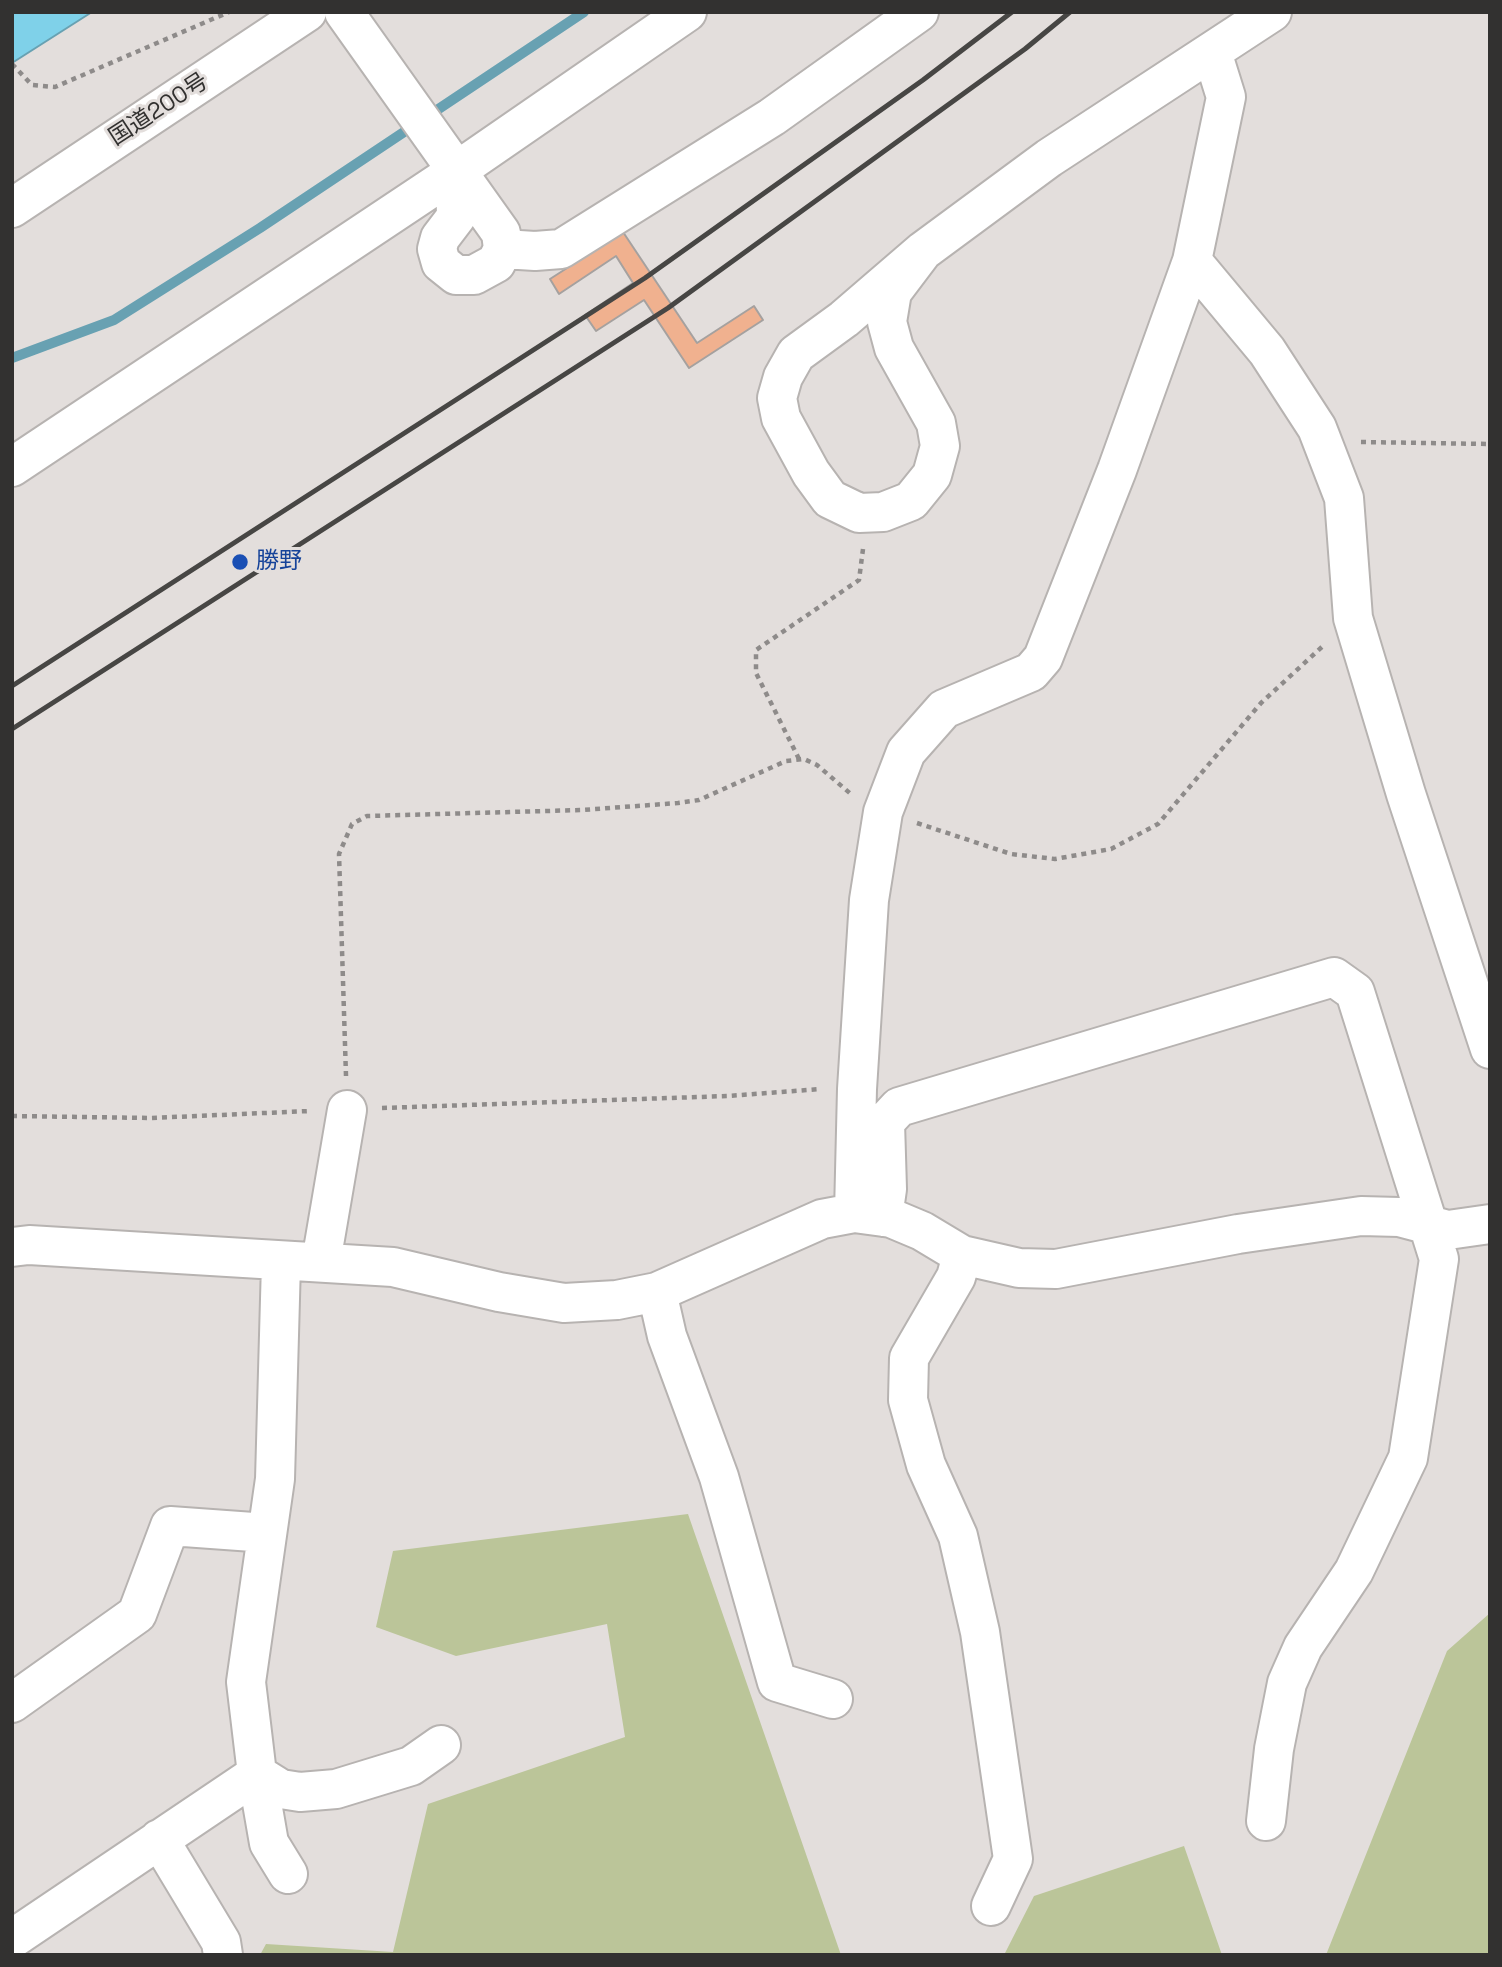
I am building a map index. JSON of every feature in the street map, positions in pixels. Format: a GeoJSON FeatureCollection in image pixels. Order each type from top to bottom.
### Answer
{"type":"FeatureCollection","features":[{"type":"Feature","properties":{"kind":"main road","name":"国道200号"},"geometry":{"type":"LineString","coordinates":[[12,208],[307,12]]}},
{"type":"Feature","properties":{"kind":"main road"},"geometry":{"type":"LineString","coordinates":[[344,12],[501,233],[503,249],[496,262],[474,275],[456,275],[441,262],[437,249],[440,239],[456,217],[456,172]]}},
{"type":"Feature","properties":{"kind":"main road"},"geometry":{"type":"LineString","coordinates":[[12,467],[456,172],[687,12]]}},
{"type":"Feature","properties":{"kind":"main road"},"geometry":{"type":"LineString","coordinates":[[503,249],[535,251],[561,248],[772,117],[919,12]]}},
{"type":"Feature","properties":{"kind":"main road"},"geometry":{"type":"LineString","coordinates":[[923,251],[892,292],[887,322],[894,348],[936,423],[940,446],[932,475],[911,501],[883,512],[859,513],[830,499],[811,473],[781,418],[777,398],[783,377],[796,354],[844,319],[923,251],[1049,158],[1272,12]]}},
{"type":"Feature","properties":{"kind":"main road"},"geometry":{"type":"LineString","coordinates":[[868,1215],[857,1089],[869,900],[883,812],[906,752],[944,709],[1031,672],[1043,658],[1117,470],[1192,261],[1226,97],[1212,52]]}},
{"type":"Feature","properties":{"kind":"main road"},"geometry":{"type":"LineString","coordinates":[[1192,261],[1267,351],[1322,441],[1344,498],[1353,618],[1406,794],[1490,1049]]}},
{"type":"Feature","properties":{"kind":"main road"},"geometry":{"type":"LineString","coordinates":[[868,1215],[887,1189],[885,1122],[899,1107],[1334,977],[1355,992],[1439,1259],[1408,1458],[1354,1571],[1303,1647],[1287,1683],[1274,1749],[1266,1821]]}},
{"type":"Feature","properties":{"kind":"main road"},"geometry":{"type":"LineString","coordinates":[[321,1262],[347,1110]]}},
{"type":"Feature","properties":{"kind":"main road"},"geometry":{"type":"LineString","coordinates":[[12,1247],[29,1245],[281,1263],[321,1262],[393,1267],[499,1292],[564,1303],[617,1300],[657,1292],[822,1219],[868,1215],[922,1231],[962,1255],[1020,1268],[1056,1269],[1238,1234],[1361,1216],[1399,1217],[1448,1230],[1490,1224]]}},
{"type":"Feature","properties":{"kind":"main road"},"geometry":{"type":"LineString","coordinates":[[962,1255],[956,1277],[909,1358],[908,1400],[926,1465],[958,1536],[980,1632],[1013,1859],[991,1906]]}},
{"type":"Feature","properties":{"kind":"main road"},"geometry":{"type":"LineString","coordinates":[[281,1263],[275,1479],[246,1682],[257,1774],[269,1843],[288,1874]]}},
{"type":"Feature","properties":{"kind":"main road"},"geometry":{"type":"LineString","coordinates":[[657,1292],[667,1336],[719,1477],[777,1682],[833,1699]]}},
{"type":"Feature","properties":{"kind":"main road"},"geometry":{"type":"LineString","coordinates":[[12,1703],[137,1614],[170,1526],[267,1533]]}},
{"type":"Feature","properties":{"kind":"main road"},"geometry":{"type":"LineString","coordinates":[[257,1774],[281,1789],[300,1792],[336,1789],[411,1766],[441,1745]]}},
{"type":"Feature","properties":{"kind":"main road"},"geometry":{"type":"LineString","coordinates":[[12,1939],[257,1774]]}},
{"type":"Feature","properties":{"kind":"main road"},"geometry":{"type":"LineString","coordinates":[[159,1839],[221,1942],[223,1955]]}},
{"type":"Feature","properties":{"kind":"path"},"geometry":{"type":"LineString","coordinates":[[12,64],[32,85],[55,87],[229,12]]}},
{"type":"Feature","properties":{"kind":"path"},"geometry":{"type":"LineString","coordinates":[[1322,441],[1490,444]]}},
{"type":"Feature","properties":{"kind":"path"},"geometry":{"type":"LineString","coordinates":[[799,760],[756,673],[756,650],[859,580],[868,512]]}},
{"type":"Feature","properties":{"kind":"path"},"geometry":{"type":"LineString","coordinates":[[347,1110],[339,854],[352,824],[367,816],[582,810],[678,803],[699,800],[786,761],[799,760],[817,765],[866,808],[1011,854],[1055,859],[1111,849],[1158,824],[1261,704],[1353,618]]}},
{"type":"Feature","properties":{"kind":"path"},"geometry":{"type":"LineString","coordinates":[[12,1116],[151,1118],[727,1096],[819,1090]]}},
{"type":"Feature","properties":{"kind":"green space"},"geometry":{"type":"Polygon","coordinates":[[[688,1514],[841,1955],[260,1955],[266,1944],[393,1952],[428,1804],[625,1737],[607,1624],[456,1656],[376,1627],[393,1551],[688,1514]]]}},
{"type":"Feature","properties":{"kind":"green space"},"geometry":{"type":"Polygon","coordinates":[[[1490,1613],[1490,1955],[1326,1955],[1447,1651],[1490,1613]]]}},
{"type":"Feature","properties":{"kind":"green space"},"geometry":{"type":"Polygon","coordinates":[[[1184,1846],[1222,1955],[1004,1955],[1034,1896],[1184,1846]]]}},
{"type":"Feature","properties":{"kind":"water"},"geometry":{"type":"Polygon","coordinates":[[[12,12],[92,12],[12,63],[12,12]]]}},
{"type":"Feature","properties":{"kind":"building"},"geometry":{"type":"Polygon","coordinates":[[[623,232],[697,343],[754,306],[763,320],[689,368],[644,300],[596,331],[585,315],[633,283],[616,256],[559,294],[550,279],[623,232]]]}},
{"type":"Feature","properties":{"kind":"waterway"},"geometry":{"type":"LineString","coordinates":[[12,358],[114,320],[260,228],[584,12]]}},
{"type":"Feature","properties":{"kind":"railway"},"geometry":{"type":"LineString","coordinates":[[12,686],[645,278],[923,80],[1012,12]]}},
{"type":"Feature","properties":{"kind":"railway"},"geometry":{"type":"LineString","coordinates":[[12,729],[668,308],[1025,49],[1070,12]]}},
{"type":"Feature","properties":{"kind":"place","name":"勝野"},"geometry":{"type":"Point","coordinates":[240,562]}}]}
